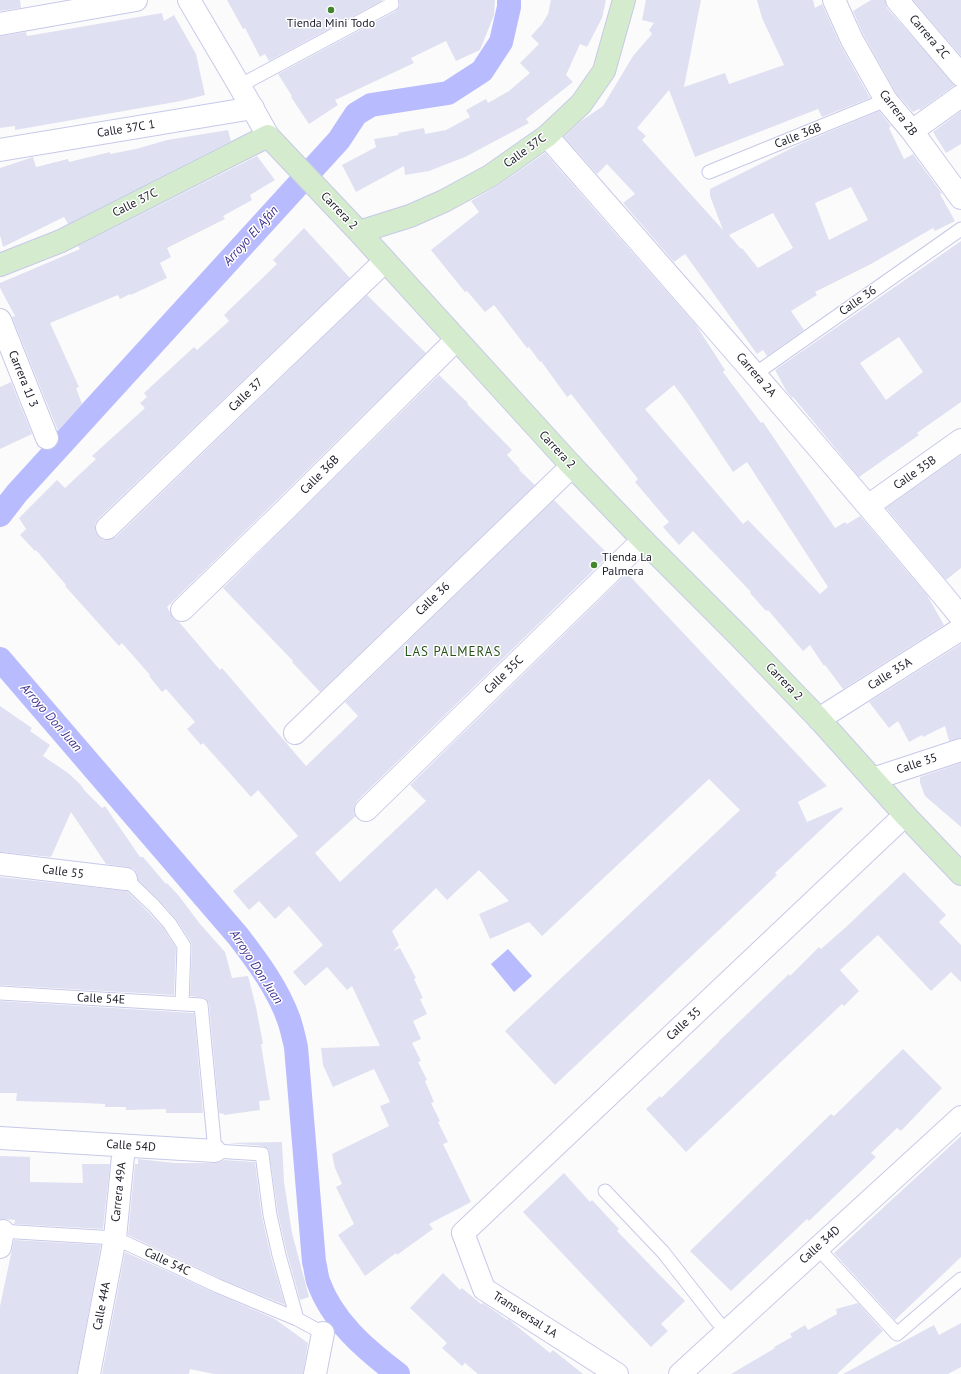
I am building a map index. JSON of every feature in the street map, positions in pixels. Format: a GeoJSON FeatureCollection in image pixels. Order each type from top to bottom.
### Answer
{"type":"FeatureCollection","features":[{"type":"Feature","properties":{"kind":"street"},"geometry":{"type":"LineString","coordinates":[[0,24],[136,0]]}},
{"type":"Feature","properties":{"kind":"street","name":"Carrera 2"},"geometry":{"type":"LineString","coordinates":[[189,0],[268,136],[385,261],[572,466],[819,719],[905,815],[961,874]]}},
{"type":"Feature","properties":{"kind":"street","name":"Calle 37C"},"geometry":{"type":"LineString","coordinates":[[358,232],[410,216],[444,201],[490,176],[546,136],[581,104],[604,71],[624,0]]}},
{"type":"Feature","properties":{"kind":"street","name":"Carrera 2B"},"geometry":{"type":"LineString","coordinates":[[834,0],[852,40],[886,100],[912,131],[961,198]]}},
{"type":"Feature","properties":{"kind":"street","name":"Carrera 2C"},"geometry":{"type":"LineString","coordinates":[[897,0],[961,75]]}},
{"type":"Feature","properties":{"kind":"street"},"geometry":{"type":"LineString","coordinates":[[912,131],[961,96]]}},
{"type":"Feature","properties":{"kind":"street","name":"Calle 37C 1"},"geometry":{"type":"LineString","coordinates":[[0,150],[253,108]]}},
{"type":"Feature","properties":{"kind":"street","name":"Calle 37C"},"geometry":{"type":"LineString","coordinates":[[0,265],[61,241],[268,136]]}},
{"type":"Feature","properties":{"kind":"street","name":"Carrera 2A"},"geometry":{"type":"LineString","coordinates":[[546,136],[755,374],[961,618]]}},
{"type":"Feature","properties":{"kind":"street","name":"Calle 37"},"geometry":{"type":"LineString","coordinates":[[107,528],[385,261]]}},
{"type":"Feature","properties":{"kind":"street","name":"Carrera 1J 3"},"geometry":{"type":"LineString","coordinates":[[0,320],[47,438]]}},
{"type":"Feature","properties":{"kind":"street","name":"Calle 36B"},"geometry":{"type":"LineString","coordinates":[[182,610],[456,340]]}},
{"type":"Feature","properties":{"kind":"street","name":"Calle 35B"},"geometry":{"type":"LineString","coordinates":[[868,506],[961,440]]}},
{"type":"Feature","properties":{"kind":"street","name":"Calle 36"},"geometry":{"type":"LineString","coordinates":[[295,733],[572,466]]}},
{"type":"Feature","properties":{"kind":"street","name":"Calle 35C"},"geometry":{"type":"LineString","coordinates":[[366,810],[643,540]]}},
{"type":"Feature","properties":{"kind":"street","name":"Calle 35A"},"geometry":{"type":"LineString","coordinates":[[819,719],[961,629]]}},
{"type":"Feature","properties":{"kind":"street","name":"Calle 35"},"geometry":{"type":"LineString","coordinates":[[873,779],[961,750]]}},
{"type":"Feature","properties":{"kind":"street","name":"Calle 35"},"geometry":{"type":"LineString","coordinates":[[463,1233],[905,815]]}},
{"type":"Feature","properties":{"kind":"street","name":"Calle 55"},"geometry":{"type":"LineString","coordinates":[[0,864],[126,879]]}},
{"type":"Feature","properties":{"kind":"street","name":"Calle 34D"},"geometry":{"type":"LineString","coordinates":[[680,1374],[961,1117]]}},
{"type":"Feature","properties":{"kind":"street","name":"Calle 54D"},"geometry":{"type":"LineString","coordinates":[[0,1138],[215,1151]]}},
{"type":"Feature","properties":{"kind":"street","name":"Carrera 49A"},"geometry":{"type":"LineString","coordinates":[[115,1238],[124,1146]]}},
{"type":"Feature","properties":{"kind":"street","name":"Transversal 1A"},"geometry":{"type":"LineString","coordinates":[[463,1233],[484,1289],[617,1374]]}},
{"type":"Feature","properties":{"kind":"street","name":"Calle 44A"},"geometry":{"type":"LineString","coordinates":[[89,1374],[115,1238]]}},
{"type":"Feature","properties":{"kind":"street"},"geometry":{"type":"LineString","coordinates":[[315,1374],[323,1333]]}},
{"type":"Feature","properties":{"kind":"lane"},"geometry":{"type":"LineString","coordinates":[[239,86],[391,2]]}},
{"type":"Feature","properties":{"kind":"lane","name":"Calle 36B"},"geometry":{"type":"LineString","coordinates":[[710,172],[886,100]]}},
{"type":"Feature","properties":{"kind":"lane","name":"Calle 36"},"geometry":{"type":"LineString","coordinates":[[755,374],[961,229]]}},
{"type":"Feature","properties":{"kind":"lane"},"geometry":{"type":"LineString","coordinates":[[126,879],[170,924],[184,946],[182,1003]]}},
{"type":"Feature","properties":{"kind":"lane","name":"Calle 54E"},"geometry":{"type":"LineString","coordinates":[[0,993],[201,1004],[215,1151]]}},
{"type":"Feature","properties":{"kind":"lane","name":"Calle 54D"},"geometry":{"type":"LineString","coordinates":[[215,1151],[262,1154],[270,1215],[297,1319]]}},
{"type":"Feature","properties":{"kind":"lane"},"geometry":{"type":"LineString","coordinates":[[605,1191],[663,1252],[716,1321],[727,1331]]}},
{"type":"Feature","properties":{"kind":"lane","name":"Calle 54C"},"geometry":{"type":"LineString","coordinates":[[1,1236],[115,1238],[218,1286],[297,1319],[323,1333]]}},
{"type":"Feature","properties":{"kind":"lane"},"geometry":{"type":"LineString","coordinates":[[818,1248],[897,1334],[961,1279]]}},
{"type":"Feature","properties":{"kind":"water"},"geometry":{"type":"Polygon","coordinates":[[[508,949],[532,976],[514,992],[491,964],[508,949]]]}},
{"type":"Feature","properties":{"kind":"building"},"geometry":{"type":"Polygon","coordinates":[[[0,0],[20,0],[21,8],[0,11],[0,0]]]}},
{"type":"Feature","properties":{"kind":"building"},"geometry":{"type":"Polygon","coordinates":[[[227,0],[383,0],[269,61],[265,54],[260,57],[245,28],[243,29],[227,0]]]}},
{"type":"Feature","properties":{"kind":"building"},"geometry":{"type":"Polygon","coordinates":[[[399,0],[495,0],[494,15],[480,50],[456,61],[446,41],[411,58],[414,63],[335,100],[338,105],[309,124],[278,74],[396,11],[400,6],[399,0]]]}},
{"type":"Feature","properties":{"kind":"building"},"geometry":{"type":"Polygon","coordinates":[[[551,0],[606,0],[602,18],[587,47],[580,44],[566,75],[573,82],[526,119],[529,123],[465,157],[429,171],[405,175],[404,166],[356,192],[342,165],[376,147],[374,139],[399,135],[398,133],[424,128],[425,134],[446,130],[470,117],[466,110],[486,99],[488,103],[509,91],[530,73],[520,63],[539,44],[531,36],[542,24],[548,14],[551,0]]]}},
{"type":"Feature","properties":{"kind":"building"},"geometry":{"type":"Polygon","coordinates":[[[646,0],[701,0],[684,87],[725,73],[729,84],[784,65],[762,18],[757,0],[813,0],[815,8],[822,4],[841,46],[870,98],[822,117],[818,109],[695,157],[669,90],[637,128],[646,136],[642,140],[723,230],[710,196],[710,189],[800,144],[879,111],[891,126],[889,128],[904,159],[913,154],[942,193],[940,194],[955,221],[935,231],[933,228],[871,264],[815,292],[817,295],[791,311],[804,330],[767,356],[763,350],[757,354],[685,254],[674,262],[623,203],[635,194],[607,164],[597,174],[564,137],[581,121],[603,106],[633,56],[652,34],[649,30],[654,23],[642,20],[646,0]],[[851,187],[815,203],[829,240],[868,220],[851,187]],[[773,213],[729,235],[758,268],[793,248],[773,213]]]}},
{"type":"Feature","properties":{"kind":"building"},"geometry":{"type":"Polygon","coordinates":[[[871,0],[885,0],[887,8],[955,85],[920,110],[919,109],[913,112],[896,93],[863,34],[853,11],[871,0]]]}},
{"type":"Feature","properties":{"kind":"building"},"geometry":{"type":"Polygon","coordinates":[[[913,0],[961,0],[961,56],[913,0]]]}},
{"type":"Feature","properties":{"kind":"building"},"geometry":{"type":"Polygon","coordinates":[[[162,13],[164,21],[174,15],[196,54],[205,95],[181,101],[15,130],[15,126],[0,128],[0,36],[26,32],[27,36],[162,13]]]}},
{"type":"Feature","properties":{"kind":"building"},"geometry":{"type":"Polygon","coordinates":[[[961,111],[961,144],[946,153],[933,132],[961,111]]]}},
{"type":"Feature","properties":{"kind":"building"},"geometry":{"type":"Polygon","coordinates":[[[228,130],[231,141],[68,224],[64,217],[3,247],[0,235],[0,168],[33,157],[36,167],[68,159],[69,162],[110,152],[110,154],[136,149],[167,140],[228,130]]]}},
{"type":"Feature","properties":{"kind":"building"},"geometry":{"type":"Polygon","coordinates":[[[545,153],[696,325],[725,370],[723,372],[761,423],[763,422],[835,528],[845,522],[847,524],[860,516],[927,595],[944,625],[843,689],[825,665],[824,666],[810,645],[803,651],[768,610],[766,611],[750,593],[751,592],[693,531],[679,545],[663,527],[669,522],[635,482],[638,479],[571,394],[567,397],[541,361],[540,362],[529,347],[527,348],[494,305],[485,312],[467,291],[465,292],[431,250],[479,212],[471,201],[497,186],[545,153]],[[674,385],[645,409],[743,524],[748,520],[820,594],[828,587],[747,462],[733,472],[674,385]]]}},
{"type":"Feature","properties":{"kind":"building"},"geometry":{"type":"Polygon","coordinates":[[[257,156],[275,180],[250,195],[252,200],[223,216],[225,219],[167,248],[171,257],[160,263],[167,278],[131,295],[130,294],[120,299],[118,295],[50,323],[79,387],[76,388],[82,404],[58,431],[12,317],[15,316],[0,288],[0,283],[80,249],[78,246],[257,156]]]}},
{"type":"Feature","properties":{"kind":"building"},"geometry":{"type":"Polygon","coordinates":[[[304,228],[350,278],[98,519],[95,524],[95,531],[103,540],[110,540],[116,537],[367,295],[426,353],[167,607],[173,618],[179,622],[220,670],[222,668],[306,766],[358,716],[345,702],[554,500],[609,555],[357,801],[354,807],[354,813],[356,816],[315,853],[340,882],[426,801],[410,785],[627,573],[827,786],[798,802],[807,822],[842,807],[843,809],[775,873],[777,875],[555,1085],[505,1031],[740,810],[709,779],[542,936],[529,922],[490,939],[479,914],[509,901],[479,870],[447,900],[436,888],[392,931],[399,945],[393,951],[400,948],[416,978],[414,979],[423,998],[420,999],[427,1014],[413,1021],[421,1039],[412,1043],[421,1061],[418,1062],[427,1080],[425,1081],[434,1102],[431,1103],[448,1142],[443,1144],[471,1202],[429,1224],[433,1229],[397,1255],[396,1253],[365,1276],[338,1235],[354,1224],[336,1187],[342,1184],[335,1168],[332,1154],[389,1126],[380,1106],[390,1102],[374,1069],[333,1087],[323,1065],[321,1048],[380,1046],[352,986],[347,990],[327,967],[305,986],[293,972],[323,945],[289,906],[275,919],[259,901],[249,910],[233,891],[298,836],[258,790],[251,797],[203,743],[201,745],[187,729],[195,722],[166,689],[162,692],[149,676],[150,675],[122,643],[119,646],[65,586],[66,585],[36,550],[35,551],[20,535],[26,529],[19,518],[57,480],[65,488],[96,459],[92,456],[145,408],[140,403],[147,397],[144,393],[194,347],[197,350],[229,321],[224,315],[277,264],[273,260],[304,228]]]}},
{"type":"Feature","properties":{"kind":"building"},"geometry":{"type":"Polygon","coordinates":[[[961,241],[961,402],[917,433],[919,435],[859,477],[793,397],[792,398],[787,392],[775,370],[961,241]],[[899,337],[860,363],[886,400],[923,372],[899,337]]]}},
{"type":"Feature","properties":{"kind":"building"},"geometry":{"type":"Polygon","coordinates":[[[439,375],[468,403],[467,404],[512,450],[507,455],[520,469],[519,470],[535,485],[320,692],[292,662],[293,661],[223,588],[439,375]]]}},
{"type":"Feature","properties":{"kind":"building"},"geometry":{"type":"Polygon","coordinates":[[[11,382],[32,434],[0,449],[0,387],[11,382]]]}},
{"type":"Feature","properties":{"kind":"building"},"geometry":{"type":"Polygon","coordinates":[[[961,455],[961,568],[946,580],[886,508],[961,455]]]}},
{"type":"Feature","properties":{"kind":"building"},"geometry":{"type":"Polygon","coordinates":[[[961,644],[961,738],[949,741],[945,726],[909,742],[898,721],[889,728],[869,702],[961,644]]]}},
{"type":"Feature","properties":{"kind":"building"},"geometry":{"type":"Polygon","coordinates":[[[0,706],[32,728],[30,731],[50,745],[43,756],[68,773],[102,808],[105,806],[140,857],[143,857],[166,884],[167,883],[179,896],[200,924],[225,952],[232,978],[248,976],[263,1044],[261,1044],[270,1100],[259,1101],[260,1110],[224,1115],[219,1113],[209,1004],[205,998],[190,996],[191,942],[176,919],[138,880],[134,869],[106,864],[71,812],[51,857],[0,852],[0,706]]]}},
{"type":"Feature","properties":{"kind":"building"},"geometry":{"type":"Polygon","coordinates":[[[961,763],[961,827],[925,796],[920,783],[920,777],[961,763]]]}},
{"type":"Feature","properties":{"kind":"building"},"geometry":{"type":"Polygon","coordinates":[[[904,872],[946,915],[939,922],[961,945],[961,982],[951,972],[931,991],[878,935],[840,970],[859,991],[844,1006],[842,1004],[686,1152],[646,1109],[660,1096],[661,1098],[789,974],[790,976],[819,947],[821,949],[846,927],[904,872]]]}},
{"type":"Feature","properties":{"kind":"building"},"geometry":{"type":"Polygon","coordinates":[[[0,877],[127,891],[164,929],[176,948],[174,995],[0,985],[0,877]]]}},
{"type":"Feature","properties":{"kind":"building"},"geometry":{"type":"Polygon","coordinates":[[[0,1001],[194,1013],[203,1113],[166,1113],[166,1109],[126,1110],[126,1107],[105,1107],[105,1104],[16,1101],[17,1093],[0,1093],[0,1001]]]}},
{"type":"Feature","properties":{"kind":"building"},"geometry":{"type":"Polygon","coordinates":[[[903,1049],[942,1088],[901,1131],[897,1128],[871,1153],[876,1157],[809,1221],[807,1219],[731,1291],[690,1251],[831,1114],[834,1116],[903,1049]]]}},
{"type":"Feature","properties":{"kind":"building"},"geometry":{"type":"Polygon","coordinates":[[[961,1136],[961,1257],[895,1320],[834,1253],[961,1136]]]}},
{"type":"Feature","properties":{"kind":"building"},"geometry":{"type":"Polygon","coordinates":[[[282,1142],[284,1182],[292,1233],[309,1297],[300,1300],[278,1214],[269,1150],[263,1146],[227,1143],[282,1142]]]}},
{"type":"Feature","properties":{"kind":"building"},"geometry":{"type":"Polygon","coordinates":[[[0,1156],[30,1157],[30,1182],[83,1183],[82,1164],[110,1164],[103,1229],[14,1224],[15,1220],[0,1219],[0,1156]]]}},
{"type":"Feature","properties":{"kind":"building"},"geometry":{"type":"Polygon","coordinates":[[[138,1159],[175,1163],[214,1163],[224,1160],[255,1162],[262,1217],[271,1257],[285,1305],[221,1279],[128,1235],[135,1164],[138,1164],[138,1159]]]}},
{"type":"Feature","properties":{"kind":"building"},"geometry":{"type":"Polygon","coordinates":[[[564,1173],[590,1202],[592,1200],[619,1229],[617,1231],[685,1301],[661,1324],[668,1331],[651,1347],[523,1212],[564,1173]]]}},
{"type":"Feature","properties":{"kind":"building"},"geometry":{"type":"Polygon","coordinates":[[[14,1240],[101,1245],[77,1374],[0,1374],[0,1306],[14,1240]]]}},
{"type":"Feature","properties":{"kind":"building"},"geometry":{"type":"Polygon","coordinates":[[[125,1252],[275,1319],[308,1343],[303,1374],[214,1374],[190,1369],[189,1374],[102,1374],[125,1252]]]}},
{"type":"Feature","properties":{"kind":"building"},"geometry":{"type":"Polygon","coordinates":[[[443,1273],[460,1290],[462,1288],[481,1304],[483,1303],[507,1320],[508,1319],[550,1353],[553,1350],[583,1374],[478,1374],[465,1363],[462,1366],[442,1348],[447,1343],[410,1308],[443,1273]]]}},
{"type":"Feature","properties":{"kind":"building"},"geometry":{"type":"Polygon","coordinates":[[[858,1303],[883,1331],[837,1374],[731,1374],[792,1337],[790,1334],[805,1325],[808,1330],[837,1314],[836,1309],[858,1303]]]}},
{"type":"Feature","properties":{"kind":"building"},"geometry":{"type":"Polygon","coordinates":[[[961,1323],[961,1367],[948,1374],[843,1374],[934,1325],[939,1335],[961,1323]]]}},
{"type":"Feature","properties":{"kind":"waterway","name":"Arroyo El Afán"},"geometry":{"type":"LineString","coordinates":[[0,515],[17,493],[339,140],[356,114],[371,105],[448,93],[482,71],[501,42],[509,7],[509,0]]}},
{"type":"Feature","properties":{"kind":"waterway","name":"Arroyo Don Juan"},"geometry":{"type":"LineString","coordinates":[[0,659],[238,936],[260,966],[279,997],[289,1020],[296,1047],[314,1262],[318,1281],[332,1309],[351,1333],[374,1355],[398,1374]]}},
{"type":"Feature","properties":{"kind":"place","name":"Tienda Mini Todo"},"geometry":{"type":"Point","coordinates":[331,10]}},
{"type":"Feature","properties":{"kind":"place","name":"Tienda La Palmera"},"geometry":{"type":"Point","coordinates":[594,565]}},
{"type":"Feature","properties":{"kind":"district","name":"LAS PALMERAS"},"geometry":{"type":"Point","coordinates":[453,652]}}]}
